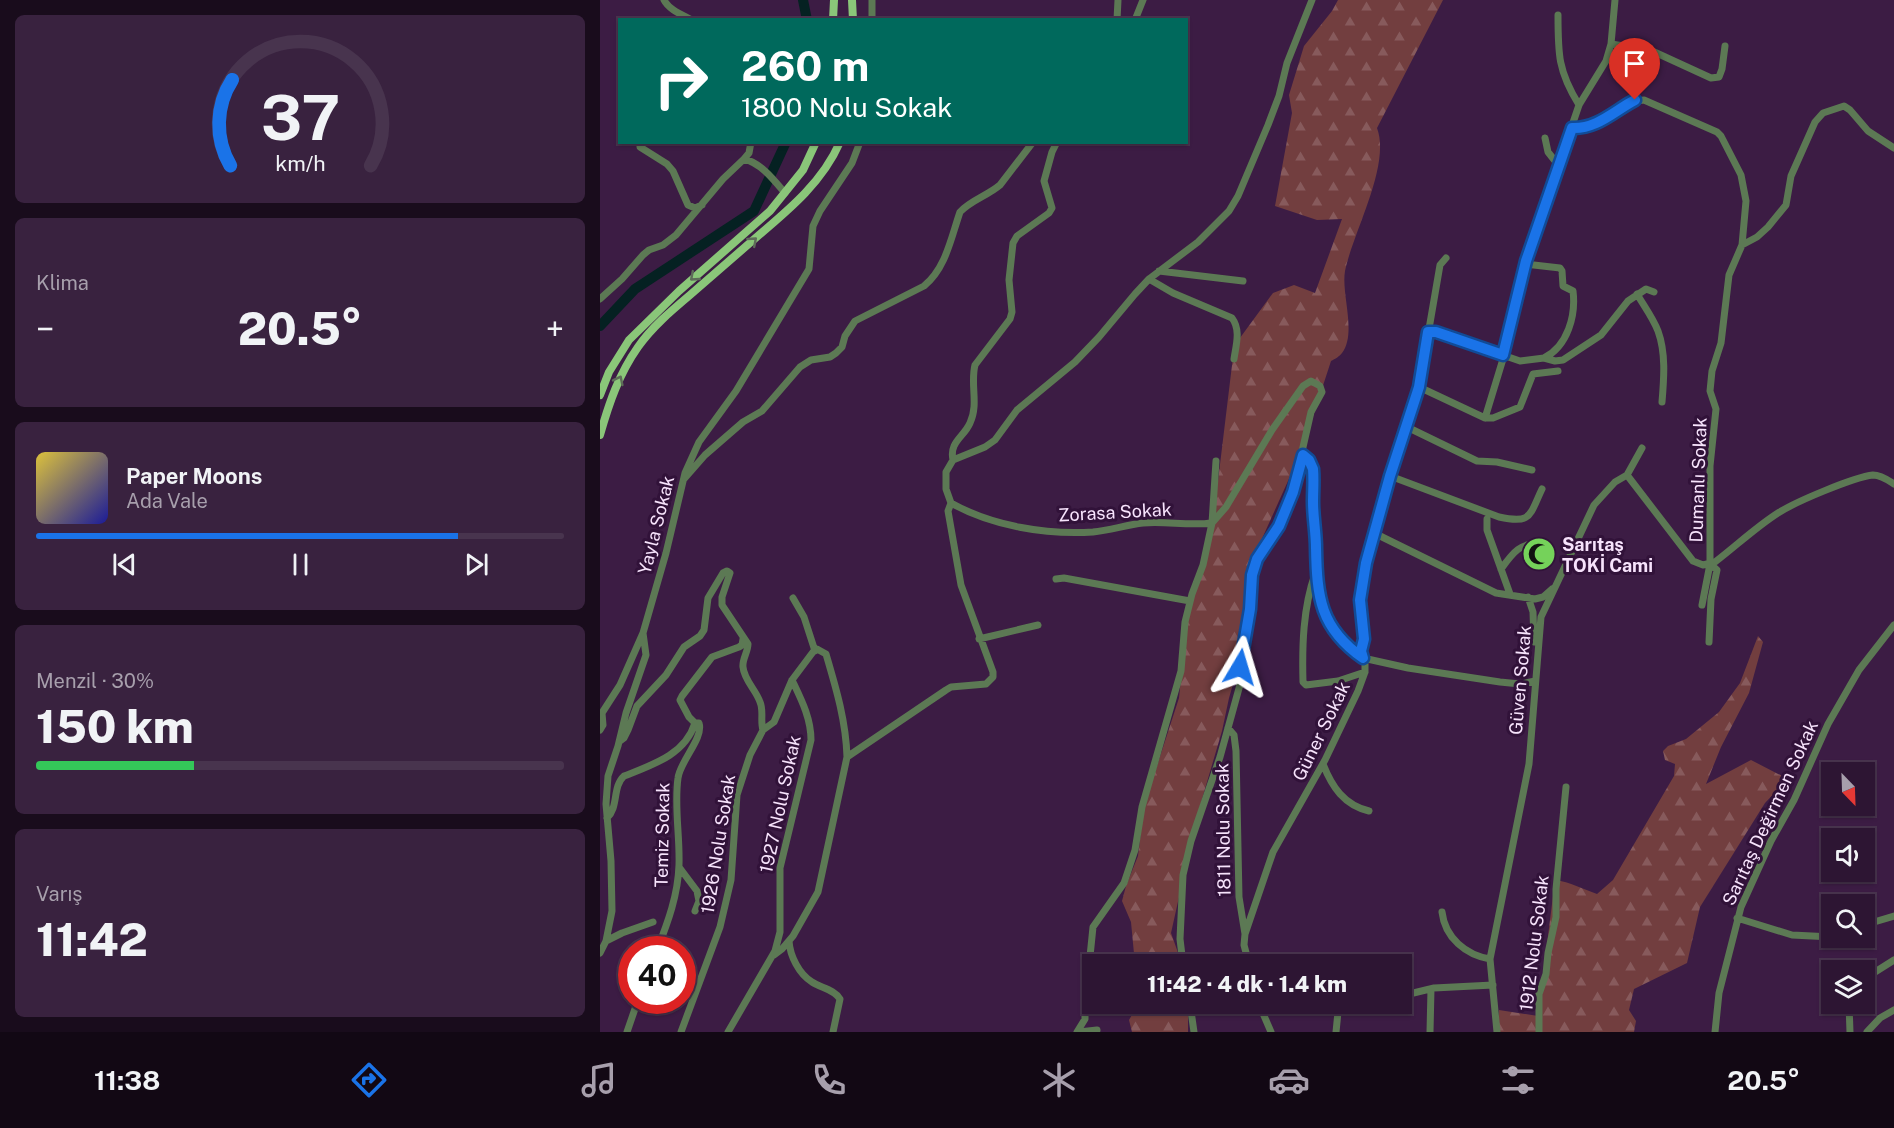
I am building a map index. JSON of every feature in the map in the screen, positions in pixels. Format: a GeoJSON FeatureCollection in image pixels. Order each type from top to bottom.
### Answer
{"type":"FeatureCollection","features":[{"type":"Feature","properties":{"kind":"main road"},"geometry":{"type":"LineString","coordinates":[[833,18],[834,0]]}},
{"type":"Feature","properties":{"kind":"main road"},"geometry":{"type":"LineString","coordinates":[[852,0],[853,18]]}},
{"type":"Feature","properties":{"kind":"main road"},"geometry":{"type":"LineString","coordinates":[[600,395],[609,372],[628,340],[679,291],[770,211],[803,171],[815,144]]}},
{"type":"Feature","properties":{"kind":"main road"},"geometry":{"type":"LineString","coordinates":[[600,435],[610,399],[619,378],[639,345],[665,316],[795,206],[829,164],[839,144]]}},
{"type":"Feature","properties":{"kind":"street"},"geometry":{"type":"LineString","coordinates":[[664,0],[671,8],[688,18]]}},
{"type":"Feature","properties":{"kind":"street"},"geometry":{"type":"LineString","coordinates":[[872,0],[872,18]]}},
{"type":"Feature","properties":{"kind":"street"},"geometry":{"type":"LineString","coordinates":[[1117,18],[1118,0]]}},
{"type":"Feature","properties":{"kind":"street"},"geometry":{"type":"LineString","coordinates":[[1136,18],[1143,0]]}},
{"type":"Feature","properties":{"kind":"street"},"geometry":{"type":"LineString","coordinates":[[953,460],[985,447],[995,440],[1017,410],[1075,362],[1149,279],[1198,242],[1229,211],[1268,126],[1287,63],[1312,0]]}},
{"type":"Feature","properties":{"kind":"street"},"geometry":{"type":"LineString","coordinates":[[1485,418],[1525,264],[1579,105],[1606,61],[1611,44],[1615,0]]}},
{"type":"Feature","properties":{"kind":"street"},"geometry":{"type":"LineString","coordinates":[[1558,15],[1558,42],[1562,74],[1579,105]]}},
{"type":"Feature","properties":{"kind":"street"},"geometry":{"type":"LineString","coordinates":[[1611,44],[1650,50],[1711,78],[1719,77],[1725,46]]}},
{"type":"Feature","properties":{"kind":"street","name":"Dumanlı Sokak"},"geometry":{"type":"LineString","coordinates":[[1572,128],[1583,129],[1595,125],[1635,100],[1644,100],[1717,132],[1741,175],[1746,201],[1742,244],[1729,274],[1721,343],[1712,371],[1710,391],[1716,409],[1710,466],[1710,564],[1702,605]]}},
{"type":"Feature","properties":{"kind":"street"},"geometry":{"type":"LineString","coordinates":[[1742,244],[1757,237],[1786,205],[1791,176],[1815,122],[1823,113],[1844,106],[1868,131],[1894,148]]}},
{"type":"Feature","properties":{"kind":"street"},"geometry":{"type":"LineString","coordinates":[[1545,138],[1548,152],[1559,166]]}},
{"type":"Feature","properties":{"kind":"street"},"geometry":{"type":"LineString","coordinates":[[640,144],[640,147],[667,164],[688,205],[695,208],[702,205]]}},
{"type":"Feature","properties":{"kind":"street"},"geometry":{"type":"LineString","coordinates":[[600,299],[643,255],[663,245],[676,235],[749,153],[751,144]]}},
{"type":"Feature","properties":{"kind":"street","name":"Yayla Sokak"},"geometry":{"type":"LineString","coordinates":[[600,953],[606,941],[612,910],[606,804],[608,776],[646,655],[643,633],[683,481],[699,442],[736,391],[809,269],[813,226],[820,211],[852,163],[859,144]]}},
{"type":"Feature","properties":{"kind":"street"},"geometry":{"type":"LineString","coordinates":[[683,481],[705,455],[743,422],[762,411],[800,368],[811,360],[830,357],[842,348],[845,336],[855,321],[924,286],[932,279],[940,269],[960,212],[966,205],[1000,185],[1031,144]]}},
{"type":"Feature","properties":{"kind":"street"},"geometry":{"type":"LineString","coordinates":[[847,757],[951,687],[986,684],[993,677],[960,585],[948,511],[951,503],[946,489],[946,472],[953,460],[952,449],[955,442],[971,421],[974,409],[975,365],[1010,320],[1012,312],[1009,280],[1013,243],[1017,236],[1049,213],[1052,208],[1044,181],[1056,144]]}},
{"type":"Feature","properties":{"kind":"street"},"geometry":{"type":"LineString","coordinates":[[744,159],[752,161],[766,172],[785,193]]}},
{"type":"Feature","properties":{"kind":"street","name":"Güner Sokak"},"geometry":{"type":"LineString","coordinates":[[1247,954],[1244,945],[1245,934],[1273,852],[1323,764],[1365,672],[1361,651],[1364,639],[1360,600],[1366,563],[1390,476],[1419,387],[1440,265],[1446,258]]}},
{"type":"Feature","properties":{"kind":"street"},"geometry":{"type":"LineString","coordinates":[[1429,328],[1520,361],[1551,354],[1561,345],[1570,327],[1573,291],[1563,286],[1560,268],[1525,264]]}},
{"type":"Feature","properties":{"kind":"street"},"geometry":{"type":"LineString","coordinates":[[1159,271],[1243,281]]}},
{"type":"Feature","properties":{"kind":"street"},"geometry":{"type":"LineString","coordinates":[[1149,279],[1173,293],[1232,318],[1238,331],[1234,359]]}},
{"type":"Feature","properties":{"kind":"street"},"geometry":{"type":"LineString","coordinates":[[1544,357],[1555,362],[1573,355],[1601,335],[1628,301],[1646,289],[1654,292]]}},
{"type":"Feature","properties":{"kind":"street"},"geometry":{"type":"LineString","coordinates":[[1637,294],[1653,321],[1660,339],[1664,368],[1662,402]]}},
{"type":"Feature","properties":{"kind":"street"},"geometry":{"type":"LineString","coordinates":[[1419,387],[1485,418],[1493,418],[1520,407],[1533,374],[1558,371]]}},
{"type":"Feature","properties":{"kind":"street"},"geometry":{"type":"LineString","coordinates":[[1181,954],[1184,867],[1212,783],[1241,681],[1252,575],[1257,559],[1279,526],[1293,492],[1311,412],[1322,392],[1320,386],[1311,381],[1303,386],[1272,430],[1226,507],[1212,523]]}},
{"type":"Feature","properties":{"kind":"street"},"geometry":{"type":"LineString","coordinates":[[1407,427],[1477,461],[1503,463],[1532,470]]}},
{"type":"Feature","properties":{"kind":"street"},"geometry":{"type":"LineString","coordinates":[[1642,448],[1627,475],[1693,561],[1698,564],[1710,564],[1792,505],[1874,475],[1894,484]]}},
{"type":"Feature","properties":{"kind":"street"},"geometry":{"type":"LineString","coordinates":[[1303,455],[1309,460],[1313,469],[1318,597],[1328,621],[1346,646],[1363,658],[1408,668],[1500,682],[1520,684],[1534,681]]}},
{"type":"Feature","properties":{"kind":"street"},"geometry":{"type":"LineString","coordinates":[[1078,1032],[1085,1019],[1093,927],[1124,883],[1135,850],[1144,798],[1181,671],[1185,622],[1203,565],[1212,523],[1216,461]]}},
{"type":"Feature","properties":{"kind":"street","name":"Güven Sokak"},"geometry":{"type":"LineString","coordinates":[[1497,1032],[1490,959],[1528,772],[1540,617],[1594,504],[1615,482],[1627,475]]}},
{"type":"Feature","properties":{"kind":"street"},"geometry":{"type":"LineString","coordinates":[[1390,476],[1512,520],[1523,520],[1529,516],[1542,489]]}},
{"type":"Feature","properties":{"kind":"street","name":"Zorasa Sokak"},"geometry":{"type":"LineString","coordinates":[[951,503],[964,511],[1026,529],[1094,532],[1141,523],[1195,525],[1212,523]]}},
{"type":"Feature","properties":{"kind":"street"},"geometry":{"type":"LineString","coordinates":[[1487,519],[1487,530],[1510,594]]}},
{"type":"Feature","properties":{"kind":"street"},"geometry":{"type":"LineString","coordinates":[[1374,533],[1486,590],[1535,599],[1543,597],[1554,586]]}},
{"type":"Feature","properties":{"kind":"street"},"geometry":{"type":"LineString","coordinates":[[1501,569],[1514,552],[1522,546],[1543,542]]}},
{"type":"Feature","properties":{"kind":"street"},"geometry":{"type":"LineString","coordinates":[[1709,642],[1710,599],[1717,570],[1710,564]]}},
{"type":"Feature","properties":{"kind":"street"},"geometry":{"type":"LineString","coordinates":[[620,741],[624,738],[637,706],[666,675],[684,647],[700,636],[705,625],[708,598],[723,573],[727,571],[730,573],[722,597],[722,605],[748,644],[742,667],[760,701],[763,730]]}},
{"type":"Feature","properties":{"kind":"street"},"geometry":{"type":"LineString","coordinates":[[1316,571],[1308,593],[1302,654],[1303,682],[1306,685],[1338,681],[1365,672]]}},
{"type":"Feature","properties":{"kind":"street"},"geometry":{"type":"LineString","coordinates":[[1056,579],[1064,578],[1190,601]]}},
{"type":"Feature","properties":{"kind":"street"},"geometry":{"type":"LineString","coordinates":[[1528,597],[1533,612],[1534,642],[1537,648]]}},
{"type":"Feature","properties":{"kind":"street"},"geometry":{"type":"LineString","coordinates":[[773,955],[789,942],[820,885],[847,757],[847,741],[839,697],[826,654],[821,650],[815,651],[804,617],[793,598]]}},
{"type":"Feature","properties":{"kind":"street"},"geometry":{"type":"LineString","coordinates":[[979,639],[1038,625]]}},
{"type":"Feature","properties":{"kind":"street","name":"Sarıtaş Değirmen Sokak"},"geometry":{"type":"LineString","coordinates":[[1715,1032],[1719,993],[1737,918],[1828,724],[1856,675],[1894,625]]}},
{"type":"Feature","properties":{"kind":"street"},"geometry":{"type":"LineString","coordinates":[[600,730],[603,725],[601,714],[620,685],[643,633]]}},
{"type":"Feature","properties":{"kind":"street"},"geometry":{"type":"LineString","coordinates":[[695,723],[683,707],[680,700],[682,696],[712,657],[739,647],[743,639]]}},
{"type":"Feature","properties":{"kind":"street","name":"1926 Nolu Sokak"},"geometry":{"type":"LineString","coordinates":[[681,1032],[720,927],[731,880],[737,795],[750,755],[763,730],[774,722],[792,680],[815,651]]}},
{"type":"Feature","properties":{"kind":"street","name":"1927 Nolu Sokak"},"geometry":{"type":"LineString","coordinates":[[728,1032],[773,955],[780,932],[780,868],[811,740],[811,729],[804,705],[792,680]]}},
{"type":"Feature","properties":{"kind":"street","name":"Temiz Sokak"},"geometry":{"type":"LineString","coordinates":[[607,818],[613,810],[619,780],[679,749],[688,738],[695,723],[699,723],[700,731],[679,772],[677,783],[679,867],[674,904],[662,936]]}},
{"type":"Feature","properties":{"kind":"street","name":"1811 Nolu Sokak"},"geometry":{"type":"LineString","coordinates":[[1228,728],[1234,735],[1236,751],[1239,897],[1245,934]]}},
{"type":"Feature","properties":{"kind":"street"},"geometry":{"type":"LineString","coordinates":[[1323,764],[1335,790],[1357,808],[1370,811]]}},
{"type":"Feature","properties":{"kind":"street","name":"1912 Nolu Sokak"},"geometry":{"type":"LineString","coordinates":[[1539,1032],[1539,994],[1546,974],[1556,917],[1556,889],[1566,787]]}},
{"type":"Feature","properties":{"kind":"street"},"geometry":{"type":"LineString","coordinates":[[679,867],[697,891],[699,902],[695,911]]}},
{"type":"Feature","properties":{"kind":"street"},"geometry":{"type":"LineString","coordinates":[[1442,912],[1446,927],[1454,939],[1469,953],[1490,959]]}},
{"type":"Feature","properties":{"kind":"street"},"geometry":{"type":"LineString","coordinates":[[1875,922],[1894,916]]}},
{"type":"Feature","properties":{"kind":"street"},"geometry":{"type":"LineString","coordinates":[[1737,918],[1792,935],[1821,936]]}},
{"type":"Feature","properties":{"kind":"street"},"geometry":{"type":"LineString","coordinates":[[606,941],[652,921]]}},
{"type":"Feature","properties":{"kind":"street"},"geometry":{"type":"LineString","coordinates":[[789,942],[790,953],[806,977],[837,994],[840,999],[833,1032]]}},
{"type":"Feature","properties":{"kind":"street"},"geometry":{"type":"LineString","coordinates":[[1875,972],[1894,960]]}},
{"type":"Feature","properties":{"kind":"street"},"geometry":{"type":"LineString","coordinates":[[1412,993],[1431,989],[1493,985]]}},
{"type":"Feature","properties":{"kind":"street"},"geometry":{"type":"LineString","coordinates":[[1430,1032],[1431,989]]}},
{"type":"Feature","properties":{"kind":"street"},"geometry":{"type":"LineString","coordinates":[[1867,1032],[1880,1018],[1894,1010]]}},
{"type":"Feature","properties":{"kind":"street"},"geometry":{"type":"LineString","coordinates":[[627,1032],[633,1014]]}},
{"type":"Feature","properties":{"kind":"street"},"geometry":{"type":"LineString","coordinates":[[1191,1014],[1194,1032]]}},
{"type":"Feature","properties":{"kind":"street"},"geometry":{"type":"LineString","coordinates":[[1263,1014],[1271,1032]]}},
{"type":"Feature","properties":{"kind":"street"},"geometry":{"type":"LineString","coordinates":[[1336,1032],[1338,1014]]}},
{"type":"Feature","properties":{"kind":"street"},"geometry":{"type":"LineString","coordinates":[[1850,1014],[1851,1032]]}},
{"type":"Feature","properties":{"kind":"street"},"geometry":{"type":"LineString","coordinates":[[1492,1032],[1494,1016]]}},
{"type":"Feature","properties":{"kind":"street"},"geometry":{"type":"LineString","coordinates":[[1085,1019],[1098,1031]]}},
{"type":"Feature","properties":{"kind":"street"},"geometry":{"type":"LineString","coordinates":[[1078,1032],[1098,1031]]}},
{"type":"Feature","properties":{"kind":"green space"},"geometry":{"type":"Polygon","coordinates":[[[1338,0],[1443,0],[1377,128],[1380,143],[1375,179],[1345,271],[1348,324],[1346,345],[1341,354],[1331,361],[1302,450],[1251,563],[1247,583],[1248,614],[1244,646],[1197,816],[1171,933],[1178,954],[1134,954],[1131,922],[1122,901],[1138,856],[1144,806],[1179,698],[1188,609],[1209,539],[1233,357],[1237,342],[1273,293],[1294,285],[1315,293],[1342,219],[1317,220],[1275,206],[1292,113],[1289,95],[1304,46],[1338,0]]]}},
{"type":"Feature","properties":{"kind":"green space"},"geometry":{"type":"Polygon","coordinates":[[[1758,636],[1763,642],[1749,693],[1721,747],[1706,784],[1751,760],[1788,779],[1765,803],[1700,907],[1687,963],[1634,989],[1629,1010],[1636,1021],[1634,1032],[1499,1032],[1499,1010],[1538,1016],[1555,880],[1597,894],[1613,880],[1674,776],[1675,764],[1665,760],[1663,751],[1668,746],[1686,739],[1719,712],[1740,683],[1758,636]]]}},
{"type":"Feature","properties":{"kind":"green space"},"geometry":{"type":"Polygon","coordinates":[[[1132,1014],[1188,1014],[1188,1032],[1132,1032],[1129,1020],[1132,1014]]]}},
{"type":"Feature","properties":{"kind":"waterway"},"geometry":{"type":"LineString","coordinates":[[803,0],[807,18]]}},
{"type":"Feature","properties":{"kind":"waterway"},"geometry":{"type":"LineString","coordinates":[[600,326],[635,289],[754,211],[785,144]]}},
{"type":"Feature","properties":{"kind":"place","name":"Sarıtaş TOKİ Cami"},"geometry":{"type":"Point","coordinates":[1539,554]}},
{"type":"Feature","properties":{"kind":"route"},"geometry":{"type":"LineString","coordinates":[[1240,667],[1250,609],[1252,575],[1257,559],[1279,526],[1293,492],[1303,455],[1309,460],[1313,469],[1318,597],[1335,633],[1346,646],[1363,658],[1361,651],[1364,639],[1360,600],[1366,563],[1395,459],[1419,387],[1428,332],[1436,332],[1503,355],[1526,261],[1572,128],[1583,129],[1595,125],[1635,100]]}}]}
